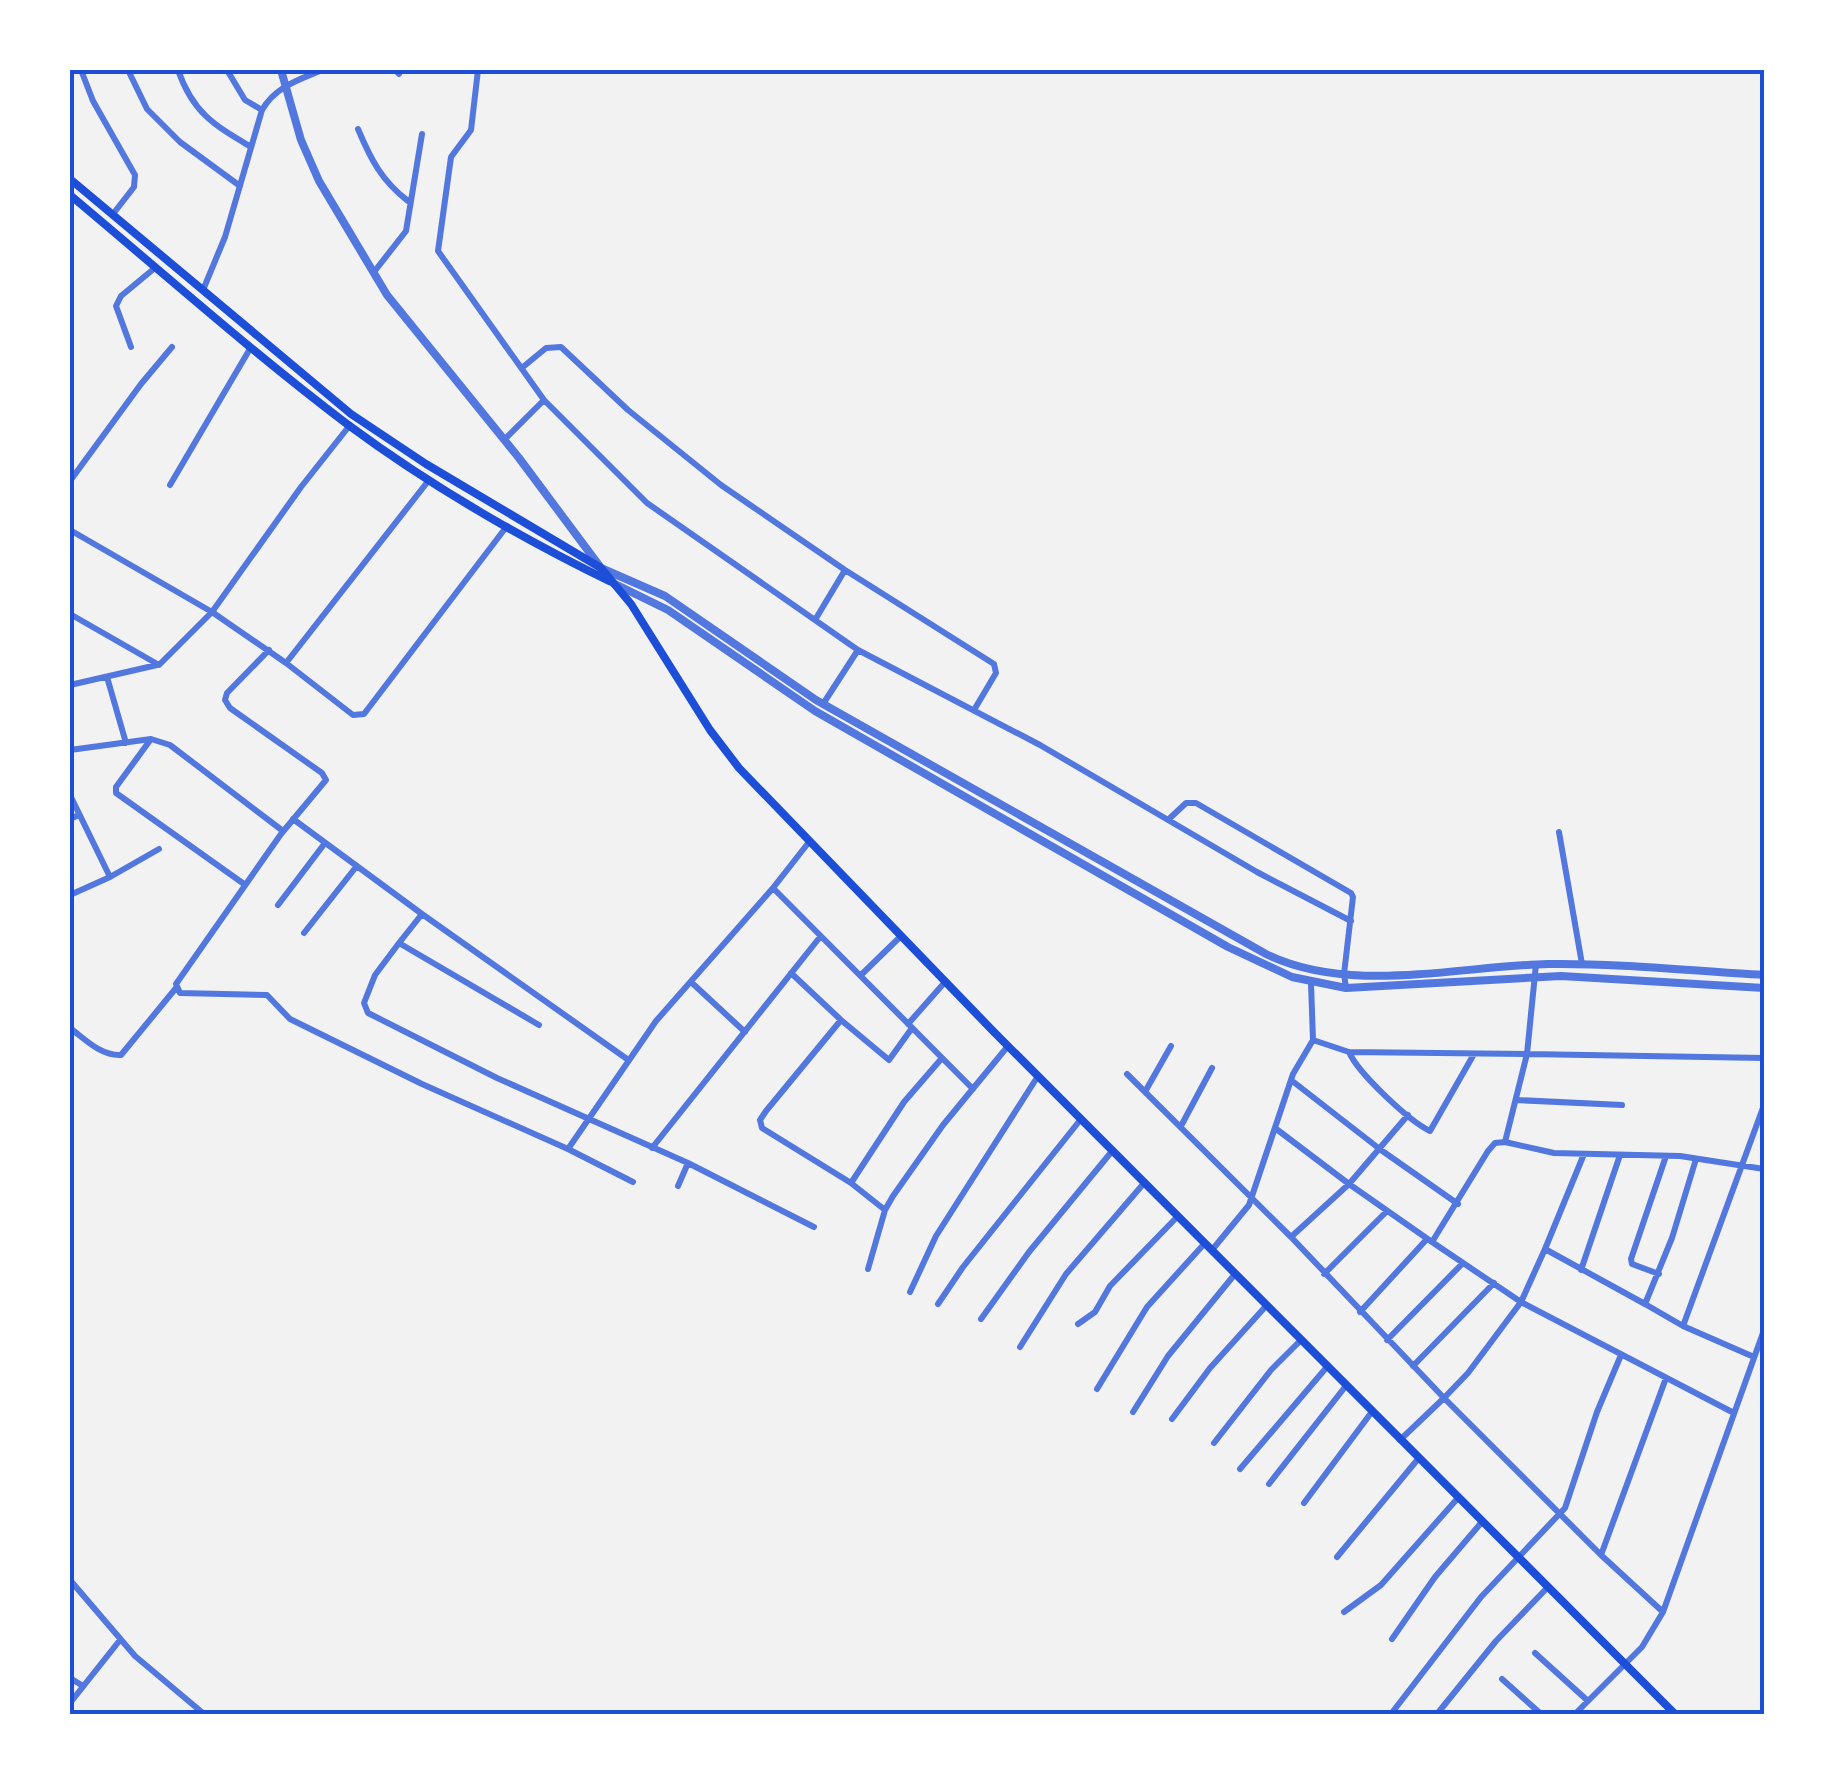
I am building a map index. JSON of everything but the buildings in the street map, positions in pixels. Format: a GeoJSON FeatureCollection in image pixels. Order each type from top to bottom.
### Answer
{"type":"FeatureCollection","features":[{"type":"Feature","properties":{"kind":"main road"},"geometry":{"type":"LineString","coordinates":[[70,179],[351,414],[426,464],[601,568],[631,604],[729,755],[809,842],[1326,1368],[1675,1714]]}},
{"type":"Feature","properties":{"kind":"main road"},"geometry":{"type":"LineString","coordinates":[[70,195],[350,425],[507,526],[611,582]]}},
{"type":"Feature","properties":{"kind":"street"},"geometry":{"type":"LineString","coordinates":[[82,70],[93,101],[135,175],[134,187],[114,214]]}},
{"type":"Feature","properties":{"kind":"street"},"geometry":{"type":"LineString","coordinates":[[128,70],[147,109],[180,142],[240,186]]}},
{"type":"Feature","properties":{"kind":"street"},"geometry":{"type":"LineString","coordinates":[[178,70],[186,91],[208,122],[252,147]]}},
{"type":"Feature","properties":{"kind":"street"},"geometry":{"type":"LineString","coordinates":[[227,70],[245,100],[262,110]]}},
{"type":"Feature","properties":{"kind":"street"},"geometry":{"type":"LineString","coordinates":[[281,70],[319,181],[386,295],[601,568],[665,596],[823,704],[1266,954],[1292,965],[1344,974],[1582,964],[1764,975]]}},
{"type":"Feature","properties":{"kind":"street"},"geometry":{"type":"LineString","coordinates":[[203,290],[225,237],[262,110],[286,86],[322,70]]}},
{"type":"Feature","properties":{"kind":"street"},"geometry":{"type":"LineString","coordinates":[[478,70],[472,130],[451,158],[438,251],[544,400],[646,503],[858,650],[974,710],[1257,872],[1351,920]]}},
{"type":"Feature","properties":{"kind":"street"},"geometry":{"type":"LineString","coordinates":[[358,129],[377,171],[388,186],[409,202]]}},
{"type":"Feature","properties":{"kind":"street"},"geometry":{"type":"LineString","coordinates":[[373,273],[406,231],[422,134]]}},
{"type":"Feature","properties":{"kind":"street"},"geometry":{"type":"LineString","coordinates":[[131,347],[116,306],[156,267]]}},
{"type":"Feature","properties":{"kind":"street"},"geometry":{"type":"LineString","coordinates":[[70,481],[172,347]]}},
{"type":"Feature","properties":{"kind":"street"},"geometry":{"type":"LineString","coordinates":[[170,485],[251,347]]}},
{"type":"Feature","properties":{"kind":"street"},"geometry":{"type":"LineString","coordinates":[[524,367],[546,348],[561,347],[628,410],[721,485],[845,570],[994,664],[996,674],[974,710]]}},
{"type":"Feature","properties":{"kind":"street"},"geometry":{"type":"LineString","coordinates":[[504,440],[544,400]]}},
{"type":"Feature","properties":{"kind":"street"},"geometry":{"type":"LineString","coordinates":[[70,686],[159,665],[212,612],[301,486],[350,425]]}},
{"type":"Feature","properties":{"kind":"street"},"geometry":{"type":"LineString","coordinates":[[286,663],[430,479]]}},
{"type":"Feature","properties":{"kind":"street"},"geometry":{"type":"LineString","coordinates":[[70,530],[212,612],[353,714],[364,714],[507,526]]}},
{"type":"Feature","properties":{"kind":"street"},"geometry":{"type":"LineString","coordinates":[[815,620],[845,570]]}},
{"type":"Feature","properties":{"kind":"street"},"geometry":{"type":"LineString","coordinates":[[611,582],[668,610],[787,694],[1270,969],[1311,983],[1346,988],[1536,976],[1764,988]]}},
{"type":"Feature","properties":{"kind":"street"},"geometry":{"type":"LineString","coordinates":[[70,614],[159,665]]}},
{"type":"Feature","properties":{"kind":"street"},"geometry":{"type":"LineString","coordinates":[[70,1028],[94,1047],[111,1055],[122,1054],[176,988],[198,950],[283,831],[323,786],[326,780],[322,773],[230,708],[225,700],[227,693],[269,650]]}},
{"type":"Feature","properties":{"kind":"street"},"geometry":{"type":"LineString","coordinates":[[823,704],[858,650]]}},
{"type":"Feature","properties":{"kind":"street"},"geometry":{"type":"LineString","coordinates":[[107,677],[126,743]]}},
{"type":"Feature","properties":{"kind":"street"},"geometry":{"type":"LineString","coordinates":[[70,750],[151,739],[170,744],[283,831]]}},
{"type":"Feature","properties":{"kind":"street"},"geometry":{"type":"LineString","coordinates":[[151,739],[116,787],[116,793],[244,884]]}},
{"type":"Feature","properties":{"kind":"street"},"geometry":{"type":"LineString","coordinates":[[70,795],[110,877]]}},
{"type":"Feature","properties":{"kind":"street"},"geometry":{"type":"LineString","coordinates":[[1169,819],[1186,803],[1196,804],[1346,888],[1354,897],[1344,974],[1346,988]]}},
{"type":"Feature","properties":{"kind":"street"},"geometry":{"type":"LineString","coordinates":[[70,818],[79,815]]}},
{"type":"Feature","properties":{"kind":"street"},"geometry":{"type":"LineString","coordinates":[[294,819],[627,1059]]}},
{"type":"Feature","properties":{"kind":"street"},"geometry":{"type":"LineString","coordinates":[[1560,832],[1582,964]]}},
{"type":"Feature","properties":{"kind":"street"},"geometry":{"type":"LineString","coordinates":[[568,1149],[627,1059],[809,842]]}},
{"type":"Feature","properties":{"kind":"street"},"geometry":{"type":"LineString","coordinates":[[278,905],[325,843]]}},
{"type":"Feature","properties":{"kind":"street"},"geometry":{"type":"LineString","coordinates":[[70,895],[159,849]]}},
{"type":"Feature","properties":{"kind":"street"},"geometry":{"type":"LineString","coordinates":[[304,933],[356,867]]}},
{"type":"Feature","properties":{"kind":"street"},"geometry":{"type":"LineString","coordinates":[[773,888],[973,1088]]}},
{"type":"Feature","properties":{"kind":"street"},"geometry":{"type":"LineString","coordinates":[[422,914],[370,985],[364,1004],[368,1012],[497,1078],[688,1164],[814,1227]]}},
{"type":"Feature","properties":{"kind":"street"},"geometry":{"type":"LineString","coordinates":[[860,975],[901,936]]}},
{"type":"Feature","properties":{"kind":"street"},"geometry":{"type":"LineString","coordinates":[[652,1148],[820,937]]}},
{"type":"Feature","properties":{"kind":"street"},"geometry":{"type":"LineString","coordinates":[[399,944],[539,1025]]}},
{"type":"Feature","properties":{"kind":"street"},"geometry":{"type":"LineString","coordinates":[[1505,1142],[1527,1054],[1536,964]]}},
{"type":"Feature","properties":{"kind":"street"},"geometry":{"type":"LineString","coordinates":[[791,973],[889,1060],[945,982]]}},
{"type":"Feature","properties":{"kind":"street"},"geometry":{"type":"LineString","coordinates":[[690,982],[744,1032]]}},
{"type":"Feature","properties":{"kind":"street"},"geometry":{"type":"LineString","coordinates":[[1097,1389],[1147,1307],[1250,1200],[1291,1080],[1313,1040],[1311,983]]}},
{"type":"Feature","properties":{"kind":"street"},"geometry":{"type":"LineString","coordinates":[[176,988],[186,995],[267,994],[290,1019],[633,1182]]}},
{"type":"Feature","properties":{"kind":"street"},"geometry":{"type":"LineString","coordinates":[[841,1020],[760,1120],[762,1128],[851,1183],[885,1210]]}},
{"type":"Feature","properties":{"kind":"street"},"geometry":{"type":"LineString","coordinates":[[1313,1040],[1349,1052],[1764,1058]]}},
{"type":"Feature","properties":{"kind":"street"},"geometry":{"type":"LineString","coordinates":[[868,1269],[885,1210],[943,1125],[1008,1046]]}},
{"type":"Feature","properties":{"kind":"street"},"geometry":{"type":"LineString","coordinates":[[1146,1090],[1171,1046]]}},
{"type":"Feature","properties":{"kind":"street"},"geometry":{"type":"LineString","coordinates":[[1349,1052],[1356,1065],[1426,1130],[1434,1129],[1474,1054]]}},
{"type":"Feature","properties":{"kind":"street"},"geometry":{"type":"LineString","coordinates":[[851,1183],[904,1102],[942,1058]]}},
{"type":"Feature","properties":{"kind":"street"},"geometry":{"type":"LineString","coordinates":[[1181,1126],[1212,1068]]}},
{"type":"Feature","properties":{"kind":"street"},"geometry":{"type":"LineString","coordinates":[[1127,1074],[1291,1237],[1559,1516],[1663,1612]]}},
{"type":"Feature","properties":{"kind":"street"},"geometry":{"type":"LineString","coordinates":[[910,1292],[936,1236],[1038,1076]]}},
{"type":"Feature","properties":{"kind":"street"},"geometry":{"type":"LineString","coordinates":[[1291,1080],[1458,1204]]}},
{"type":"Feature","properties":{"kind":"street"},"geometry":{"type":"LineString","coordinates":[[1516,1100],[1622,1105]]}},
{"type":"Feature","properties":{"kind":"street"},"geometry":{"type":"LineString","coordinates":[[1683,1326],[1764,1105]]}},
{"type":"Feature","properties":{"kind":"street"},"geometry":{"type":"LineString","coordinates":[[1291,1237],[1349,1184],[1408,1115]]}},
{"type":"Feature","properties":{"kind":"street"},"geometry":{"type":"LineString","coordinates":[[938,1304],[1081,1119]]}},
{"type":"Feature","properties":{"kind":"street"},"geometry":{"type":"LineString","coordinates":[[1274,1128],[1387,1212],[1521,1302],[1734,1413]]}},
{"type":"Feature","properties":{"kind":"street"},"geometry":{"type":"LineString","coordinates":[[1360,1312],[1430,1241],[1458,1204],[1491,1146],[1505,1142],[1554,1153],[1696,1158],[1764,1169]]}},
{"type":"Feature","properties":{"kind":"street"},"geometry":{"type":"LineString","coordinates":[[980,1319],[1038,1240],[1113,1150]]}},
{"type":"Feature","properties":{"kind":"street"},"geometry":{"type":"LineString","coordinates":[[1400,1441],[1468,1373],[1521,1302],[1584,1154]]}},
{"type":"Feature","properties":{"kind":"street"},"geometry":{"type":"LineString","coordinates":[[1581,1270],[1620,1155]]}},
{"type":"Feature","properties":{"kind":"street"},"geometry":{"type":"LineString","coordinates":[[1659,1274],[1632,1264],[1631,1260],[1666,1156]]}},
{"type":"Feature","properties":{"kind":"street"},"geometry":{"type":"LineString","coordinates":[[1645,1304],[1690,1186],[1696,1158]]}},
{"type":"Feature","properties":{"kind":"street"},"geometry":{"type":"LineString","coordinates":[[678,1186],[688,1164]]}},
{"type":"Feature","properties":{"kind":"street"},"geometry":{"type":"LineString","coordinates":[[1020,1346],[1066,1274],[1145,1182]]}},
{"type":"Feature","properties":{"kind":"street"},"geometry":{"type":"LineString","coordinates":[[1324,1274],[1387,1212]]}},
{"type":"Feature","properties":{"kind":"street"},"geometry":{"type":"LineString","coordinates":[[1078,1324],[1095,1312],[1124,1272],[1178,1216]]}},
{"type":"Feature","properties":{"kind":"street"},"geometry":{"type":"LineString","coordinates":[[1545,1249],[1683,1326],[1754,1357]]}},
{"type":"Feature","properties":{"kind":"street"},"geometry":{"type":"LineString","coordinates":[[1387,1340],[1463,1263]]}},
{"type":"Feature","properties":{"kind":"street"},"geometry":{"type":"LineString","coordinates":[[1134,1412],[1168,1356],[1235,1274]]}},
{"type":"Feature","properties":{"kind":"street"},"geometry":{"type":"LineString","coordinates":[[1413,1366],[1494,1283]]}},
{"type":"Feature","properties":{"kind":"street"},"geometry":{"type":"LineString","coordinates":[[1172,1420],[1210,1368],[1266,1306]]}},
{"type":"Feature","properties":{"kind":"street"},"geometry":{"type":"LineString","coordinates":[[1575,1714],[1626,1664],[1650,1636],[1663,1612],[1764,1330]]}},
{"type":"Feature","properties":{"kind":"street"},"geometry":{"type":"LineString","coordinates":[[1214,1443],[1271,1370],[1300,1341]]}},
{"type":"Feature","properties":{"kind":"street"},"geometry":{"type":"LineString","coordinates":[[1391,1714],[1516,1557],[1559,1516],[1568,1502],[1620,1355]]}},
{"type":"Feature","properties":{"kind":"street"},"geometry":{"type":"LineString","coordinates":[[1240,1469],[1326,1368]]}},
{"type":"Feature","properties":{"kind":"street"},"geometry":{"type":"LineString","coordinates":[[1601,1555],[1666,1378]]}},
{"type":"Feature","properties":{"kind":"street"},"geometry":{"type":"LineString","coordinates":[[1270,1484],[1345,1387]]}},
{"type":"Feature","properties":{"kind":"street"},"geometry":{"type":"LineString","coordinates":[[1304,1503],[1371,1413]]}},
{"type":"Feature","properties":{"kind":"street"},"geometry":{"type":"LineString","coordinates":[[1337,1557],[1418,1460]]}},
{"type":"Feature","properties":{"kind":"street"},"geometry":{"type":"LineString","coordinates":[[1344,1612],[1382,1585],[1457,1499]]}},
{"type":"Feature","properties":{"kind":"street"},"geometry":{"type":"LineString","coordinates":[[1392,1638],[1435,1577],[1482,1524]]}},
{"type":"Feature","properties":{"kind":"street"},"geometry":{"type":"LineString","coordinates":[[70,1580],[120,1640],[204,1714]]}},
{"type":"Feature","properties":{"kind":"street"},"geometry":{"type":"LineString","coordinates":[[1438,1714],[1496,1641],[1546,1588]]}},
{"type":"Feature","properties":{"kind":"street"},"geometry":{"type":"LineString","coordinates":[[70,1702],[120,1640]]}},
{"type":"Feature","properties":{"kind":"street"},"geometry":{"type":"LineString","coordinates":[[1535,1653],[1588,1700]]}},
{"type":"Feature","properties":{"kind":"street"},"geometry":{"type":"LineString","coordinates":[[70,1678],[83,1686]]}},
{"type":"Feature","properties":{"kind":"street"},"geometry":{"type":"LineString","coordinates":[[1502,1679],[1541,1714]]}}]}
